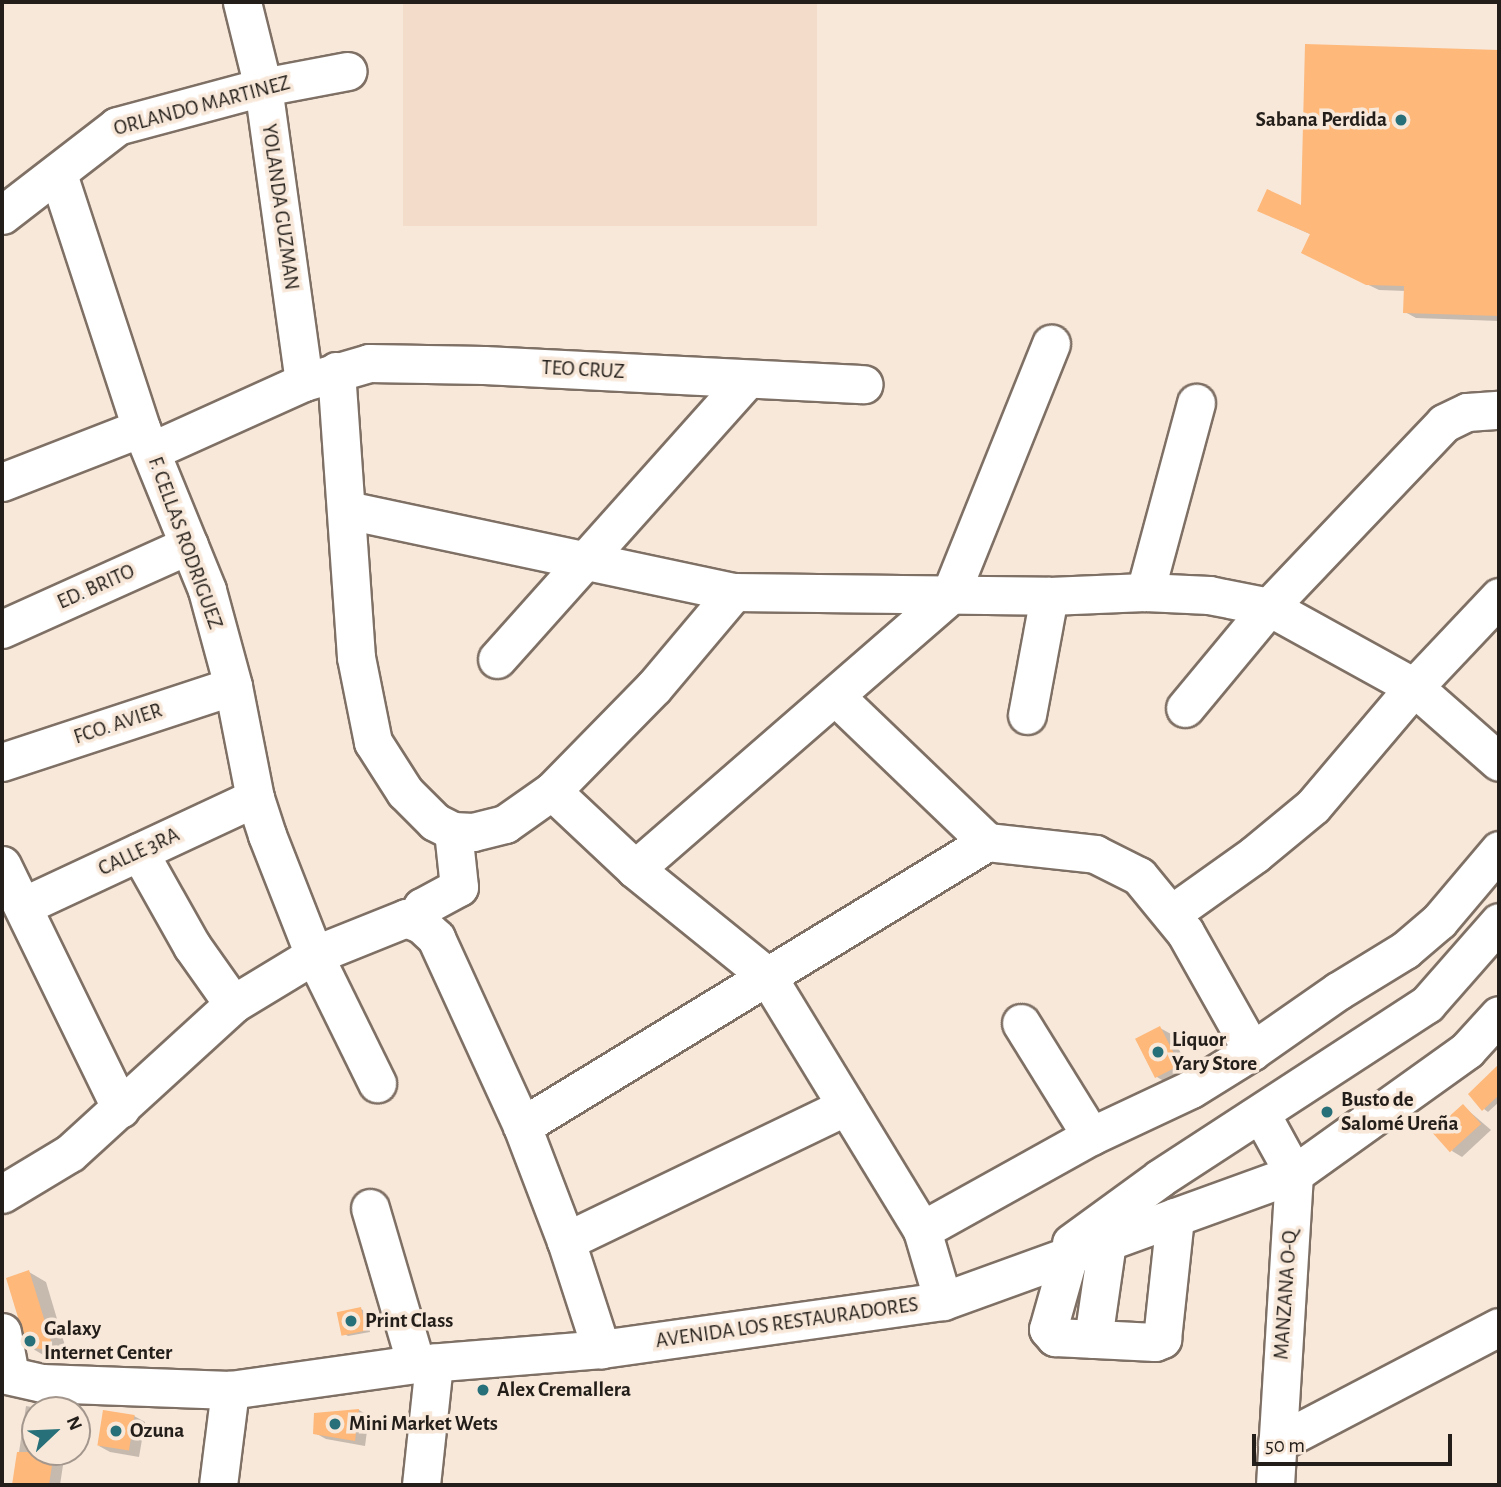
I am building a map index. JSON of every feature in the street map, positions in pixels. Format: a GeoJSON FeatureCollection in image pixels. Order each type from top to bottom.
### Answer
{"type":"FeatureCollection","features":[{"type":"Feature","properties":{"kind":"street","name":"YOLANDA GUZMAN"},"geometry":{"type":"LineString","coordinates":[[242,2],[263,86],[305,383],[347,510],[356,657],[373,742],[405,792],[435,822],[453,831]]}},
{"type":"Feature","properties":{"kind":"street","name":"ORLANDO MARTINEZ"},"geometry":{"type":"LineString","coordinates":[[2,215],[58,174],[99,137],[117,126],[263,86],[348,71]]}},
{"type":"Feature","properties":{"kind":"street","name":"F. CELLAS RODRIGUEZ"},"geometry":{"type":"LineString","coordinates":[[58,174],[146,439],[207,590],[233,686],[255,798],[314,955],[377,1083]]}},
{"type":"Feature","properties":{"kind":"street"},"geometry":{"type":"LineString","coordinates":[[635,869],[950,595],[1051,344]]}},
{"type":"Feature","properties":{"kind":"street","name":"TEO CRUZ"},"geometry":{"type":"LineString","coordinates":[[146,439],[369,363],[864,384]]}},
{"type":"Feature","properties":{"kind":"street"},"geometry":{"type":"LineString","coordinates":[[497,659],[747,379]]}},
{"type":"Feature","properties":{"kind":"street"},"geometry":{"type":"LineString","coordinates":[[1144,592],[1195,403]]}},
{"type":"Feature","properties":{"kind":"street"},"geometry":{"type":"LineString","coordinates":[[1185,708],[1269,607],[1444,423],[1467,412],[1499,410]]}},
{"type":"Feature","properties":{"kind":"street"},"geometry":{"type":"LineString","coordinates":[[2,482],[146,439]]}},
{"type":"Feature","properties":{"kind":"street"},"geometry":{"type":"LineString","coordinates":[[347,510],[734,592],[1049,596],[1144,592],[1209,595],[1269,607],[1413,687],[1499,762]]}},
{"type":"Feature","properties":{"kind":"street","name":"ED. BRITO"},"geometry":{"type":"LineString","coordinates":[[2,629],[189,545]]}},
{"type":"Feature","properties":{"kind":"street"},"geometry":{"type":"LineString","coordinates":[[421,924],[422,907],[459,887],[453,831],[473,832],[505,824],[552,790],[654,687],[734,592]]}},
{"type":"Feature","properties":{"kind":"street"},"geometry":{"type":"LineString","coordinates":[[1027,715],[1049,596]]}},
{"type":"Feature","properties":{"kind":"street"},"geometry":{"type":"LineString","coordinates":[[1171,914],[1255,854],[1313,806],[1413,687],[1499,597]]}},
{"type":"Feature","properties":{"kind":"street","name":"FCO. AVIER"},"geometry":{"type":"LineString","coordinates":[[2,762],[233,686]]}},
{"type":"Feature","properties":{"kind":"street"},"geometry":{"type":"LineString","coordinates":[[835,696],[987,842],[1095,854],[1139,876],[1185,932],[1252,1051]]}},
{"type":"Feature","properties":{"kind":"street"},"geometry":{"type":"LineString","coordinates":[[552,790],[635,869],[767,976],[922,1230],[943,1301]]}},
{"type":"Feature","properties":{"kind":"street","name":"CALLE 3RA"},"geometry":{"type":"LineString","coordinates":[[23,906],[255,798]]}},
{"type":"Feature","properties":{"kind":"street"},"geometry":{"type":"LineString","coordinates":[[522,1126],[987,842]]}},
{"type":"Feature","properties":{"kind":"street"},"geometry":{"type":"LineString","coordinates":[[922,1230],[1091,1136],[1191,1088],[1252,1051],[1405,950],[1439,921],[1499,850]]}},
{"type":"Feature","properties":{"kind":"street"},"geometry":{"type":"LineString","coordinates":[[139,852],[192,946],[233,1003]]}},
{"type":"Feature","properties":{"kind":"street"},"geometry":{"type":"LineString","coordinates":[[2,865],[121,1109]]}},
{"type":"Feature","properties":{"kind":"street"},"geometry":{"type":"LineString","coordinates":[[2,1195],[70,1153],[121,1109],[233,1003],[314,955],[406,918],[421,924],[436,938],[522,1126],[566,1241],[601,1349]]}},
{"type":"Feature","properties":{"kind":"street"},"geometry":{"type":"LineString","coordinates":[[1175,1217],[1162,1339],[1155,1342],[1055,1337],[1048,1329],[1054,1261],[1160,1178],[1427,1004],[1499,922]]}},
{"type":"Feature","properties":{"kind":"street","name":"AVENIDA LOS RESTAURADORES"},"geometry":{"type":"LineString","coordinates":[[6,1374],[42,1383],[230,1390],[425,1364],[601,1349],[943,1301],[1294,1174],[1467,1050],[1499,1015]]}},
{"type":"Feature","properties":{"kind":"street"},"geometry":{"type":"LineString","coordinates":[[1021,1023],[1091,1136]]}},
{"type":"Feature","properties":{"kind":"street"},"geometry":{"type":"LineString","coordinates":[[566,1241],[845,1106]]}},
{"type":"Feature","properties":{"kind":"street"},"geometry":{"type":"LineString","coordinates":[[1261,1114],[1294,1174]]}},
{"type":"Feature","properties":{"kind":"street","name":"MANZANA O-Q"},"geometry":{"type":"LineString","coordinates":[[1275,1485],[1294,1174]]}},
{"type":"Feature","properties":{"kind":"street"},"geometry":{"type":"LineString","coordinates":[[370,1208],[425,1364],[421,1485]]}},
{"type":"Feature","properties":{"kind":"street"},"geometry":{"type":"LineString","coordinates":[[1093,1339],[1107,1242]]}},
{"type":"Feature","properties":{"kind":"street"},"geometry":{"type":"LineString","coordinates":[[1277,1443],[1499,1327]]}},
{"type":"Feature","properties":{"kind":"street"},"geometry":{"type":"LineString","coordinates":[[2,1332],[6,1374]]}},
{"type":"Feature","properties":{"kind":"street"},"geometry":{"type":"LineString","coordinates":[[218,1485],[230,1390]]}},
{"type":"Feature","properties":{"kind":"shaded area"},"geometry":{"type":"Polygon","coordinates":[[[403,2],[817,2],[817,226],[403,226],[403,2]]]}},
{"type":"Feature","properties":{"kind":"building","name":"Sabana Perdida"},"geometry":{"type":"Polygon","coordinates":[[[1305,44],[1499,50],[1499,316],[1403,313],[1404,286],[1366,285],[1301,253],[1310,234],[1257,211],[1267,189],[1301,205],[1305,44]]]}},
{"type":"Feature","properties":{"kind":"building","name":"Liquor Yary Store"},"geometry":{"type":"Polygon","coordinates":[[[1160,1026],[1180,1065],[1155,1078],[1135,1039],[1160,1026]]]}},
{"type":"Feature","properties":{"kind":"building"},"geometry":{"type":"Polygon","coordinates":[[[1499,1064],[1499,1095],[1482,1111],[1468,1094],[1499,1064]]]}},
{"type":"Feature","properties":{"kind":"building"},"geometry":{"type":"Polygon","coordinates":[[[1463,1104],[1481,1124],[1450,1152],[1432,1132],[1463,1104]]]}},
{"type":"Feature","properties":{"kind":"building"},"geometry":{"type":"Polygon","coordinates":[[[29,1270],[54,1351],[27,1347],[6,1278],[29,1270]]]}},
{"type":"Feature","properties":{"kind":"building","name":"Print Class"},"geometry":{"type":"Polygon","coordinates":[[[361,1307],[366,1330],[342,1336],[337,1312],[361,1307]]]}},
{"type":"Feature","properties":{"kind":"building","name":"Mini Market Wets"},"geometry":{"type":"Polygon","coordinates":[[[359,1409],[355,1441],[313,1434],[314,1413],[359,1409]]]}},
{"type":"Feature","properties":{"kind":"building","name":"Ozuna"},"geometry":{"type":"Polygon","coordinates":[[[103,1410],[135,1415],[129,1451],[97,1446],[103,1410]]]}},
{"type":"Feature","properties":{"kind":"building"},"geometry":{"type":"Polygon","coordinates":[[[17,1452],[21,1452],[21,1466],[52,1466],[49,1485],[12,1485],[17,1452]]]}},
{"type":"Feature","properties":{"kind":"place","name":"Sabana Perdida"},"geometry":{"type":"Point","coordinates":[1401,120]}},
{"type":"Feature","properties":{"kind":"place","name":"Liquor Yary Store"},"geometry":{"type":"Point","coordinates":[1158,1052]}},
{"type":"Feature","properties":{"kind":"place","name":"Busto de Salomé Ureña"},"geometry":{"type":"Point","coordinates":[1327,1112]}},
{"type":"Feature","properties":{"kind":"place","name":"Print Class"},"geometry":{"type":"Point","coordinates":[351,1321]}},
{"type":"Feature","properties":{"kind":"place","name":"Galaxy Internet Center"},"geometry":{"type":"Point","coordinates":[30,1341]}},
{"type":"Feature","properties":{"kind":"place","name":"Alex Cremallera"},"geometry":{"type":"Point","coordinates":[483,1390]}},
{"type":"Feature","properties":{"kind":"place","name":"Mini Market Wets"},"geometry":{"type":"Point","coordinates":[335,1424]}},
{"type":"Feature","properties":{"kind":"place","name":"Ozuna"},"geometry":{"type":"Point","coordinates":[116,1431]}}]}
